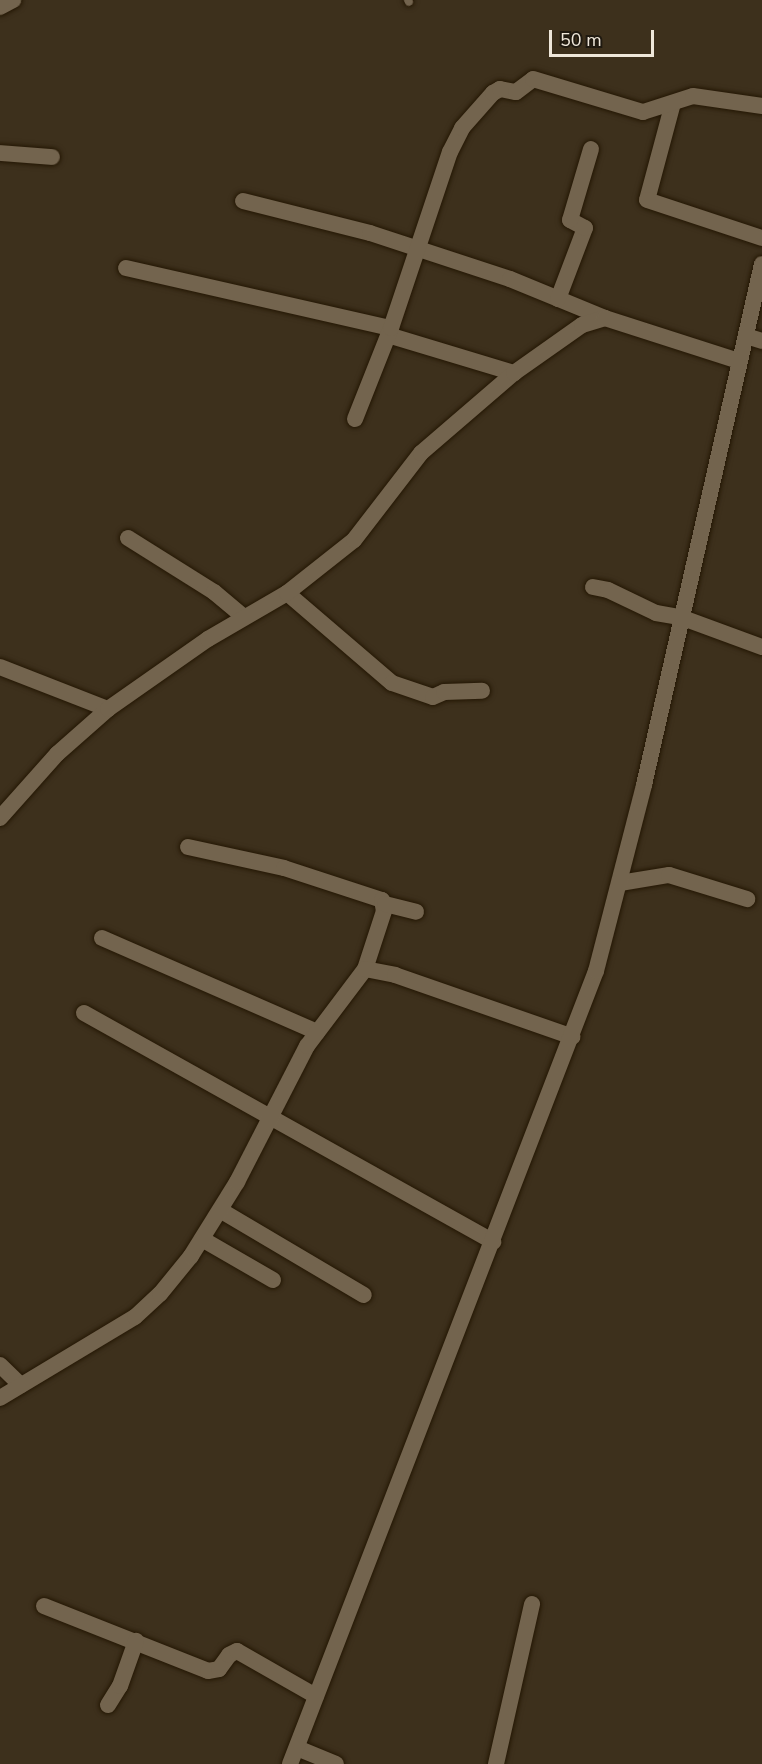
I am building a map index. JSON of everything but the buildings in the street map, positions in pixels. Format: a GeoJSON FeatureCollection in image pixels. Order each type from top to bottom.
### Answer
{"type":"FeatureCollection","features":[{"type":"Feature","properties":{"kind":"street"},"geometry":{"type":"LineString","coordinates":[[0,7],[13,0]]}},
{"type":"Feature","properties":{"kind":"street"},"geometry":{"type":"LineString","coordinates":[[355,419],[389,331],[458,136],[496,90],[516,92],[533,79],[643,112],[703,96],[762,106]]}},
{"type":"Feature","properties":{"kind":"street"},"geometry":{"type":"LineString","coordinates":[[673,104],[647,200],[762,238]]}},
{"type":"Feature","properties":{"kind":"street"},"geometry":{"type":"LineString","coordinates":[[558,299],[585,228],[571,218],[591,149]]}},
{"type":"Feature","properties":{"kind":"street"},"geometry":{"type":"LineString","coordinates":[[0,153],[52,157]]}},
{"type":"Feature","properties":{"kind":"street"},"geometry":{"type":"LineString","coordinates":[[243,201],[418,249],[605,318],[740,361]]}},
{"type":"Feature","properties":{"kind":"street"},"geometry":{"type":"LineString","coordinates":[[290,1764],[573,1037],[620,883],[683,618],[740,361],[754,338],[762,264]]}},
{"type":"Feature","properties":{"kind":"street"},"geometry":{"type":"LineString","coordinates":[[126,268],[389,331],[514,373]]}},
{"type":"Feature","properties":{"kind":"street"},"geometry":{"type":"LineString","coordinates":[[0,818],[57,754],[108,709],[243,616],[287,593],[354,540],[421,453],[514,373],[582,325],[605,318]]}},
{"type":"Feature","properties":{"kind":"street"},"geometry":{"type":"LineString","coordinates":[[128,538],[214,592],[243,616]]}},
{"type":"Feature","properties":{"kind":"street"},"geometry":{"type":"LineString","coordinates":[[593,588],[608,590],[656,613],[683,618],[762,647]]}},
{"type":"Feature","properties":{"kind":"street"},"geometry":{"type":"LineString","coordinates":[[287,593],[392,683],[433,697],[449,691],[482,692]]}},
{"type":"Feature","properties":{"kind":"street"},"geometry":{"type":"LineString","coordinates":[[0,667],[108,709]]}},
{"type":"Feature","properties":{"kind":"street"},"geometry":{"type":"LineString","coordinates":[[188,848],[284,868],[385,904],[416,912]]}},
{"type":"Feature","properties":{"kind":"street"},"geometry":{"type":"LineString","coordinates":[[620,883],[669,875],[747,899]]}},
{"type":"Feature","properties":{"kind":"street"},"geometry":{"type":"LineString","coordinates":[[0,1398],[135,1317],[160,1294],[202,1239],[220,1210],[268,1118],[317,1032],[365,969],[385,904]]}},
{"type":"Feature","properties":{"kind":"street"},"geometry":{"type":"LineString","coordinates":[[102,938],[317,1032]]}},
{"type":"Feature","properties":{"kind":"street"},"geometry":{"type":"LineString","coordinates":[[365,969],[395,975],[573,1037]]}},
{"type":"Feature","properties":{"kind":"street"},"geometry":{"type":"LineString","coordinates":[[84,1013],[493,1242]]}},
{"type":"Feature","properties":{"kind":"street"},"geometry":{"type":"LineString","coordinates":[[220,1210],[364,1294]]}},
{"type":"Feature","properties":{"kind":"street"},"geometry":{"type":"LineString","coordinates":[[202,1239],[273,1280]]}},
{"type":"Feature","properties":{"kind":"street"},"geometry":{"type":"LineString","coordinates":[[0,1365],[21,1385]]}},
{"type":"Feature","properties":{"kind":"street"},"geometry":{"type":"LineString","coordinates":[[496,1764],[532,1604]]}},
{"type":"Feature","properties":{"kind":"street"},"geometry":{"type":"LineString","coordinates":[[44,1605],[208,1671],[219,1669],[229,1655],[237,1651],[316,1696]]}},
{"type":"Feature","properties":{"kind":"street"},"geometry":{"type":"LineString","coordinates":[[108,1705],[120,1686],[136,1641]]}},
{"type":"Feature","properties":{"kind":"street"},"geometry":{"type":"LineString","coordinates":[[297,1748],[336,1764]]}}]}
